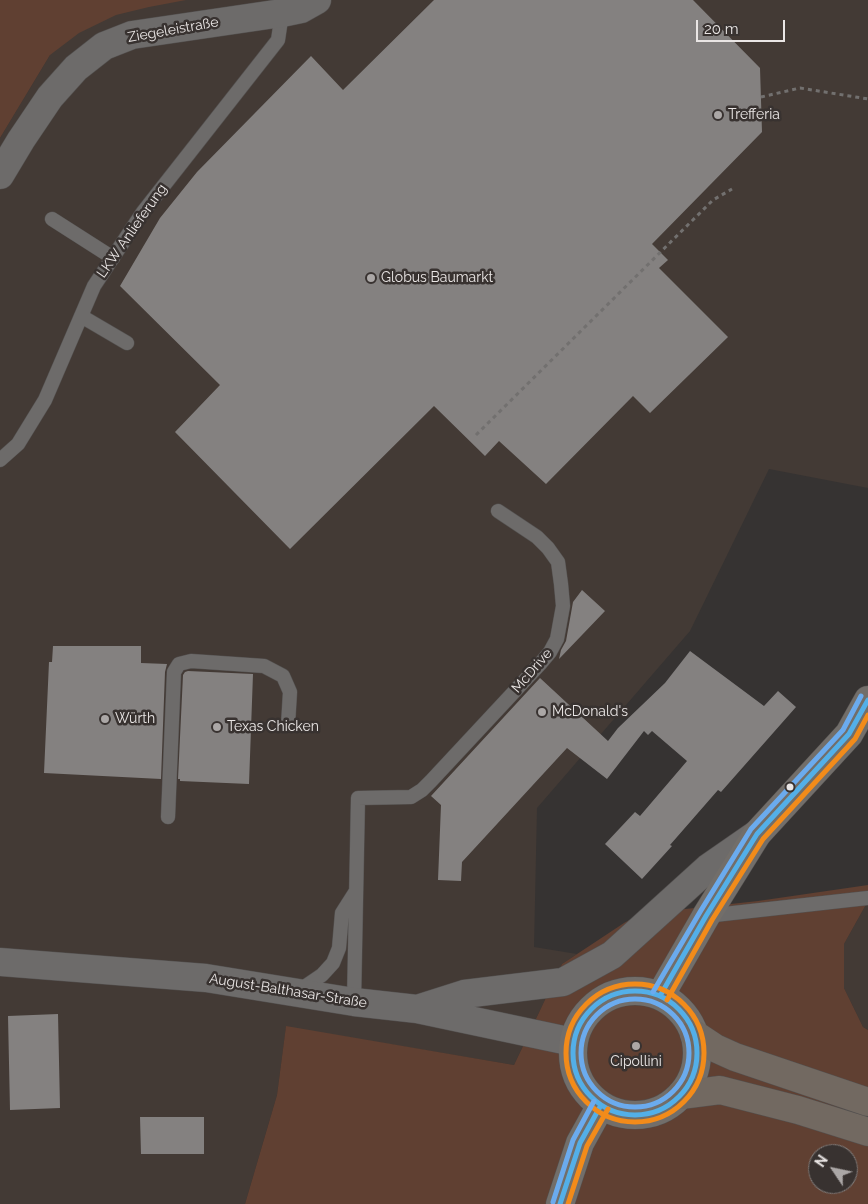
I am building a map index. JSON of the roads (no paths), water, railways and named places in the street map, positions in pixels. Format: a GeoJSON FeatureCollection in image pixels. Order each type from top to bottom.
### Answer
{"type":"FeatureCollection","features":[{"type":"Feature","properties":{"kind":"highway"},"geometry":{"type":"LineString","coordinates":[[694,1034],[715,1048],[735,1057],[868,1102]]}},
{"type":"Feature","properties":{"kind":"highway"},"geometry":{"type":"LineString","coordinates":[[681,1095],[720,1090],[798,1110],[868,1132]]}},
{"type":"Feature","properties":{"kind":"main road"},"geometry":{"type":"LineString","coordinates":[[660,996],[706,916],[757,834],[849,734],[868,700]]}},
{"type":"Feature","properties":{"kind":"main road"},"geometry":{"type":"LineString","coordinates":[[639,990],[660,996],[678,1008],[690,1022],[694,1034],[697,1047],[693,1074],[681,1095],[664,1108],[644,1115],[617,1113],[601,1105],[584,1089],[575,1072],[572,1054],[573,1042],[579,1024],[589,1011],[604,998],[621,992],[639,990]]}},
{"type":"Feature","properties":{"kind":"main road"},"geometry":{"type":"LineString","coordinates":[[560,1204],[580,1143],[601,1105]]}},
{"type":"Feature","properties":{"kind":"street","name":"Ziegeleistraße"},"geometry":{"type":"LineString","coordinates":[[0,175],[50,97],[76,68],[104,46],[132,35],[300,6]]}},
{"type":"Feature","properties":{"kind":"street"},"geometry":{"type":"LineString","coordinates":[[418,1009],[464,994],[563,982],[612,955],[708,868],[757,834]]}},
{"type":"Feature","properties":{"kind":"street","name":"August-Balthasar-Straße"},"geometry":{"type":"LineString","coordinates":[[0,962],[206,978],[354,1002],[418,1009],[573,1042]]}},
{"type":"Feature","properties":{"kind":"lane","name":"LKW Anlieferung"},"geometry":{"type":"LineString","coordinates":[[0,460],[18,444],[45,400],[94,286],[143,212],[278,40],[300,6]]}},
{"type":"Feature","properties":{"kind":"lane"},"geometry":{"type":"LineString","coordinates":[[52,219],[113,258]]}},
{"type":"Feature","properties":{"kind":"lane"},"geometry":{"type":"LineString","coordinates":[[81,316],[127,343]]}},
{"type":"Feature","properties":{"kind":"lane","name":"McDrive"},"geometry":{"type":"LineString","coordinates":[[356,891],[358,798],[411,797],[422,790],[540,664],[550,652],[557,639],[563,606],[558,562],[548,548],[536,537],[498,511]]}},
{"type":"Feature","properties":{"kind":"lane"},"geometry":{"type":"LineString","coordinates":[[168,817],[174,672],[179,664],[191,660],[264,666],[283,676],[290,692],[288,725]]}},
{"type":"Feature","properties":{"kind":"lane"},"geometry":{"type":"LineString","coordinates":[[296,992],[322,975],[333,963],[339,948],[342,913],[356,891]]}},
{"type":"Feature","properties":{"kind":"lane"},"geometry":{"type":"LineString","coordinates":[[354,1002],[356,891]]}},
{"type":"Feature","properties":{"kind":"lane"},"geometry":{"type":"LineString","coordinates":[[706,916],[868,898]]}},
{"type":"Feature","properties":{"kind":"place","name":"Trefferia"},"geometry":{"type":"Point","coordinates":[718,115]}},
{"type":"Feature","properties":{"kind":"place","name":"Globus Baumarkt"},"geometry":{"type":"Point","coordinates":[371,278]}},
{"type":"Feature","properties":{"kind":"place","name":"McDonald's"},"geometry":{"type":"Point","coordinates":[542,712]}},
{"type":"Feature","properties":{"kind":"place","name":"Würth"},"geometry":{"type":"Point","coordinates":[105,719]}},
{"type":"Feature","properties":{"kind":"place","name":"Texas Chicken"},"geometry":{"type":"Point","coordinates":[217,727]}},
{"type":"Feature","properties":{"kind":"place","name":"Cipollini"},"geometry":{"type":"Point","coordinates":[636,1046]}}]}
